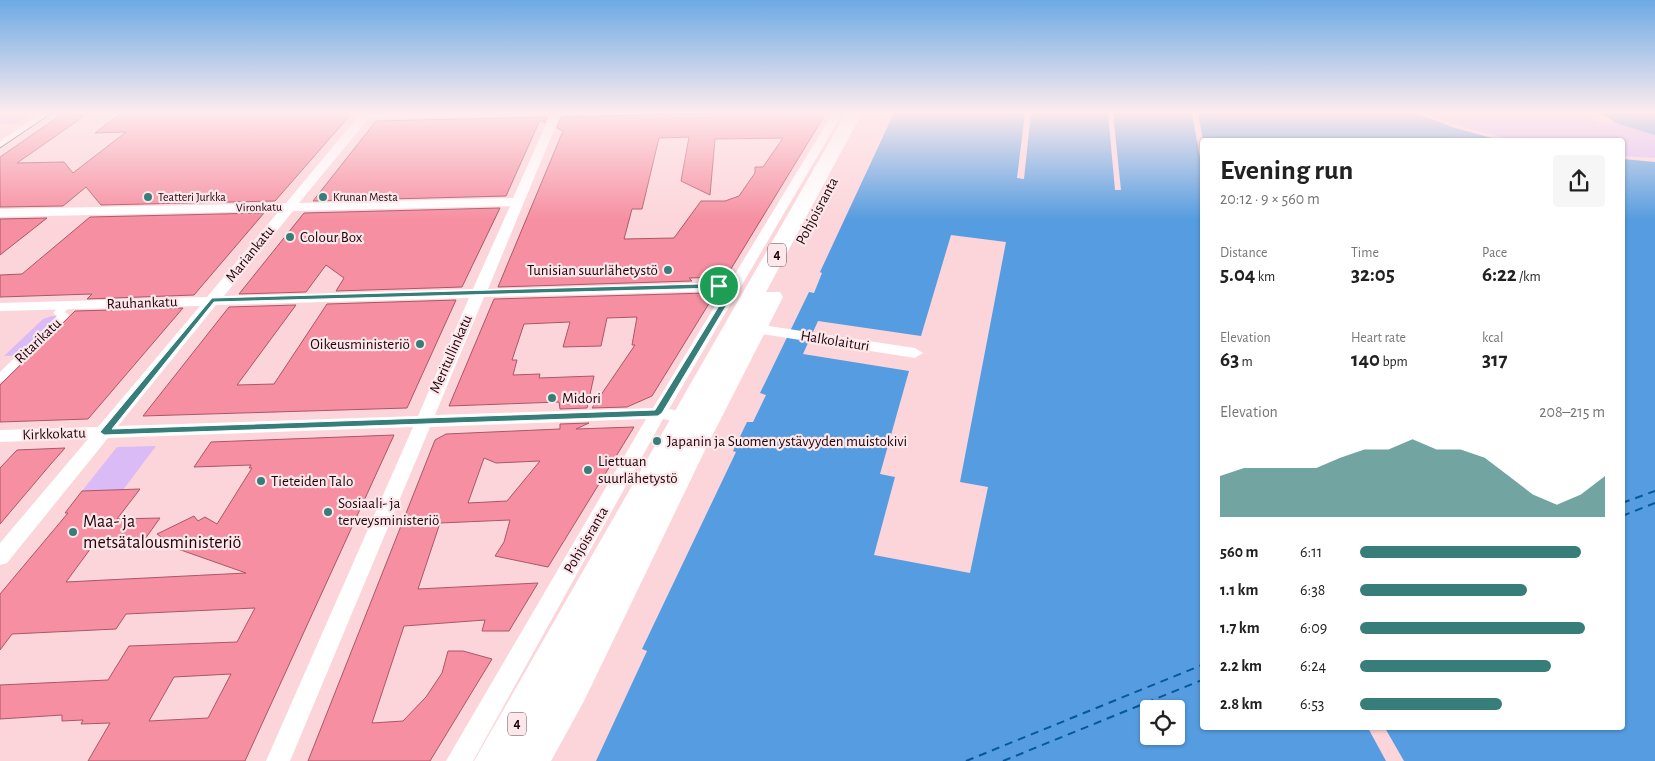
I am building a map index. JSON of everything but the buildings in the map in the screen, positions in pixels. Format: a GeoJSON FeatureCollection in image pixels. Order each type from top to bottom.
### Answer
{"type":"FeatureCollection","features":[{"type":"Feature","properties":{"kind":"main road","name":"Pohjoisranta"},"geometry":{"type":"LineString","coordinates":[[493,761],[510,735],[684,417],[834,149]]}},
{"type":"Feature","properties":{"kind":"main road","name":"Pohjoisranta"},"geometry":{"type":"LineString","coordinates":[[531,761],[571,690],[684,417],[755,328],[849,149]]}},
{"type":"Feature","properties":{"kind":"street","name":"Mariankatu"},"geometry":{"type":"LineString","coordinates":[[0,558],[338,149]]}},
{"type":"Feature","properties":{"kind":"street","name":"Meritullinkatu"},"geometry":{"type":"LineString","coordinates":[[278,761],[422,421],[541,149]]}},
{"type":"Feature","properties":{"kind":"street","name":"Pohjoisranta"},"geometry":{"type":"LineString","coordinates":[[458,761],[684,417],[734,286],[817,149]]}},
{"type":"Feature","properties":{"kind":"street","name":"Vironkatu"},"geometry":{"type":"LineString","coordinates":[[0,213],[518,202]]}},
{"type":"Feature","properties":{"kind":"street","name":"Rauhankatu"},"geometry":{"type":"LineString","coordinates":[[0,307],[734,286]]}},
{"type":"Feature","properties":{"kind":"street","name":"Ritarikatu"},"geometry":{"type":"LineString","coordinates":[[0,378],[64,316],[58,313],[66,305]]}},
{"type":"Feature","properties":{"kind":"street","name":"Halkolaituri"},"geometry":{"type":"LineString","coordinates":[[755,328],[916,353]]}},
{"type":"Feature","properties":{"kind":"street","name":"Kirkkokatu"},"geometry":{"type":"LineString","coordinates":[[0,436],[422,421],[684,417]]}},
{"type":"Feature","properties":{"kind":"shaded area"},"geometry":{"type":"Polygon","coordinates":[[[1625,149],[1655,149],[1655,158],[1625,156],[1625,149]]]}},
{"type":"Feature","properties":{"kind":"shaded area"},"geometry":{"type":"Polygon","coordinates":[[[61,316],[21,355],[4,356],[43,319],[61,316]]]}},
{"type":"Feature","properties":{"kind":"shaded area"},"geometry":{"type":"Polygon","coordinates":[[[156,446],[123,490],[82,491],[117,447],[156,446]]]}},
{"type":"Feature","properties":{"kind":"water"},"geometry":{"type":"Polygon","coordinates":[[[877,149],[1200,149],[1200,730],[1625,730],[1625,159],[1655,162],[1655,761],[596,761],[647,651],[642,649],[736,452],[733,451],[747,422],[753,422],[766,395],[760,393],[809,292],[814,293],[822,273],[820,272],[877,149]]]}},
{"type":"Feature","properties":{"kind":"pier"},"geometry":{"type":"Polygon","coordinates":[[[1021,149],[1027,149],[1024,179],[1017,178],[1021,149]]]}},
{"type":"Feature","properties":{"kind":"pier"},"geometry":{"type":"Polygon","coordinates":[[[1111,149],[1117,149],[1121,190],[1115,190],[1111,149]]]}},
{"type":"Feature","properties":{"kind":"pier"},"geometry":{"type":"Polygon","coordinates":[[[951,235],[1006,242],[960,482],[988,487],[970,573],[874,555],[895,477],[880,474],[909,371],[803,354],[818,321],[921,336],[951,235]]]}},
{"type":"Feature","properties":{"kind":"pier"},"geometry":{"type":"Polygon","coordinates":[[[1369,730],[1386,730],[1404,761],[1386,761],[1369,730]]]}},
{"type":"Feature","properties":{"kind":"ferry route"},"geometry":{"type":"LineString","coordinates":[[1625,502],[1655,491]]}},
{"type":"Feature","properties":{"kind":"ferry route"},"geometry":{"type":"LineString","coordinates":[[1625,515],[1655,503]]}},
{"type":"Feature","properties":{"kind":"ferry route"},"geometry":{"type":"LineString","coordinates":[[966,761],[1200,666]]}},
{"type":"Feature","properties":{"kind":"ferry route"},"geometry":{"type":"LineString","coordinates":[[1003,761],[1200,681]]}},
{"type":"Feature","properties":{"kind":"place","name":"Teatteri Jurkka"},"geometry":{"type":"Point","coordinates":[148,197]}},
{"type":"Feature","properties":{"kind":"place","name":"Krunan Mesta"},"geometry":{"type":"Point","coordinates":[323,197]}},
{"type":"Feature","properties":{"kind":"place","name":"Colour Box"},"geometry":{"type":"Point","coordinates":[290,237]}},
{"type":"Feature","properties":{"kind":"place","name":"Tunisian suurlähetystö"},"geometry":{"type":"Point","coordinates":[668,270]}},
{"type":"Feature","properties":{"kind":"place","name":"Oikeusministeriö"},"geometry":{"type":"Point","coordinates":[420,344]}},
{"type":"Feature","properties":{"kind":"place","name":"Midori"},"geometry":{"type":"Point","coordinates":[552,398]}},
{"type":"Feature","properties":{"kind":"place","name":"Japanin ja Suomen ystävyyden muistokivi"},"geometry":{"type":"Point","coordinates":[657,441]}},
{"type":"Feature","properties":{"kind":"place","name":"Liettuan suurlähetystö"},"geometry":{"type":"Point","coordinates":[588,470]}},
{"type":"Feature","properties":{"kind":"place","name":"Tieteiden Talo"},"geometry":{"type":"Point","coordinates":[261,481]}},
{"type":"Feature","properties":{"kind":"place","name":"Sosiaali- ja terveysministeriö"},"geometry":{"type":"Point","coordinates":[328,512]}},
{"type":"Feature","properties":{"kind":"place","name":"Maa- ja metsätalousministeriö"},"geometry":{"type":"Point","coordinates":[73,532]}},
{"type":"Feature","properties":{"kind":"route"},"geometry":{"type":"LineString","coordinates":[[719,286],[734,286],[658,413],[104,432],[212,300],[719,286]]}}]}
